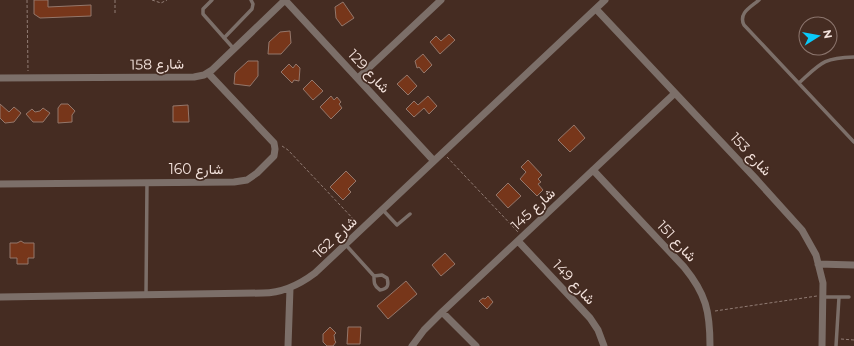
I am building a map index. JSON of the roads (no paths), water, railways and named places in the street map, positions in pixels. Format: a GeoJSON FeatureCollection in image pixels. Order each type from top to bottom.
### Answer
{"type":"FeatureCollection","features":[{"type":"Feature","properties":{"kind":"street"},"geometry":{"type":"LineString","coordinates":[[208,73],[285,0]]}},
{"type":"Feature","properties":{"kind":"street","name":"شارع 129"},"geometry":{"type":"LineString","coordinates":[[285,0],[434,161]]}},
{"type":"Feature","properties":{"kind":"street"},"geometry":{"type":"LineString","coordinates":[[429,0],[435,6]]}},
{"type":"Feature","properties":{"kind":"street"},"geometry":{"type":"LineString","coordinates":[[358,78],[441,0]]}},
{"type":"Feature","properties":{"kind":"street","name":"شارع 162"},"geometry":{"type":"LineString","coordinates":[[0,297],[267,293],[290,288],[315,273],[606,0]]}},
{"type":"Feature","properties":{"kind":"street","name":"شارع 153"},"geometry":{"type":"LineString","coordinates":[[596,9],[802,230],[810,242],[823,283],[822,346]]}},
{"type":"Feature","properties":{"kind":"street","name":"شارع 158"},"geometry":{"type":"LineString","coordinates":[[0,78],[194,77],[208,73]]}},
{"type":"Feature","properties":{"kind":"street","name":"شارع 160"},"geometry":{"type":"LineString","coordinates":[[0,184],[234,182],[247,180],[258,173],[274,156],[274,143],[208,73]]}},
{"type":"Feature","properties":{"kind":"street","name":"شارع 145"},"geometry":{"type":"LineString","coordinates":[[412,346],[424,330],[442,312],[675,93]]}},
{"type":"Feature","properties":{"kind":"street","name":"شارع 151"},"geometry":{"type":"LineString","coordinates":[[593,170],[684,267],[694,280],[703,295],[708,312],[710,346]]}},
{"type":"Feature","properties":{"kind":"street","name":"شارع 149"},"geometry":{"type":"LineString","coordinates":[[520,238],[590,318],[598,330],[604,346]]}},
{"type":"Feature","properties":{"kind":"street"},"geometry":{"type":"LineString","coordinates":[[818,264],[854,264]]}},
{"type":"Feature","properties":{"kind":"street"},"geometry":{"type":"LineString","coordinates":[[288,346],[290,288]]}},
{"type":"Feature","properties":{"kind":"street"},"geometry":{"type":"LineString","coordinates":[[442,312],[476,346]]}},
{"type":"Feature","properties":{"kind":"lane"},"geometry":{"type":"LineString","coordinates":[[212,0],[203,9],[203,14],[234,49]]}},
{"type":"Feature","properties":{"kind":"lane"},"geometry":{"type":"LineString","coordinates":[[224,38],[252,9],[253,4],[251,0]]}},
{"type":"Feature","properties":{"kind":"lane"},"geometry":{"type":"LineString","coordinates":[[759,0],[744,14],[742,22],[854,142]]}},
{"type":"Feature","properties":{"kind":"lane"},"geometry":{"type":"LineString","coordinates":[[799,83],[826,60],[836,58],[854,58]]}},
{"type":"Feature","properties":{"kind":"lane"},"geometry":{"type":"LineString","coordinates":[[146,296],[147,182]]}},
{"type":"Feature","properties":{"kind":"lane"},"geometry":{"type":"LineString","coordinates":[[382,209],[397,226],[410,214]]}},
{"type":"Feature","properties":{"kind":"lane"},"geometry":{"type":"LineString","coordinates":[[345,244],[374,276],[374,284],[377,288],[384,290],[389,284],[387,278],[382,275],[374,276]]}},
{"type":"Feature","properties":{"kind":"lane"},"geometry":{"type":"LineString","coordinates":[[823,296],[849,297]]}},
{"type":"Feature","properties":{"kind":"lane"},"geometry":{"type":"LineString","coordinates":[[836,346],[839,297]]}}]}
